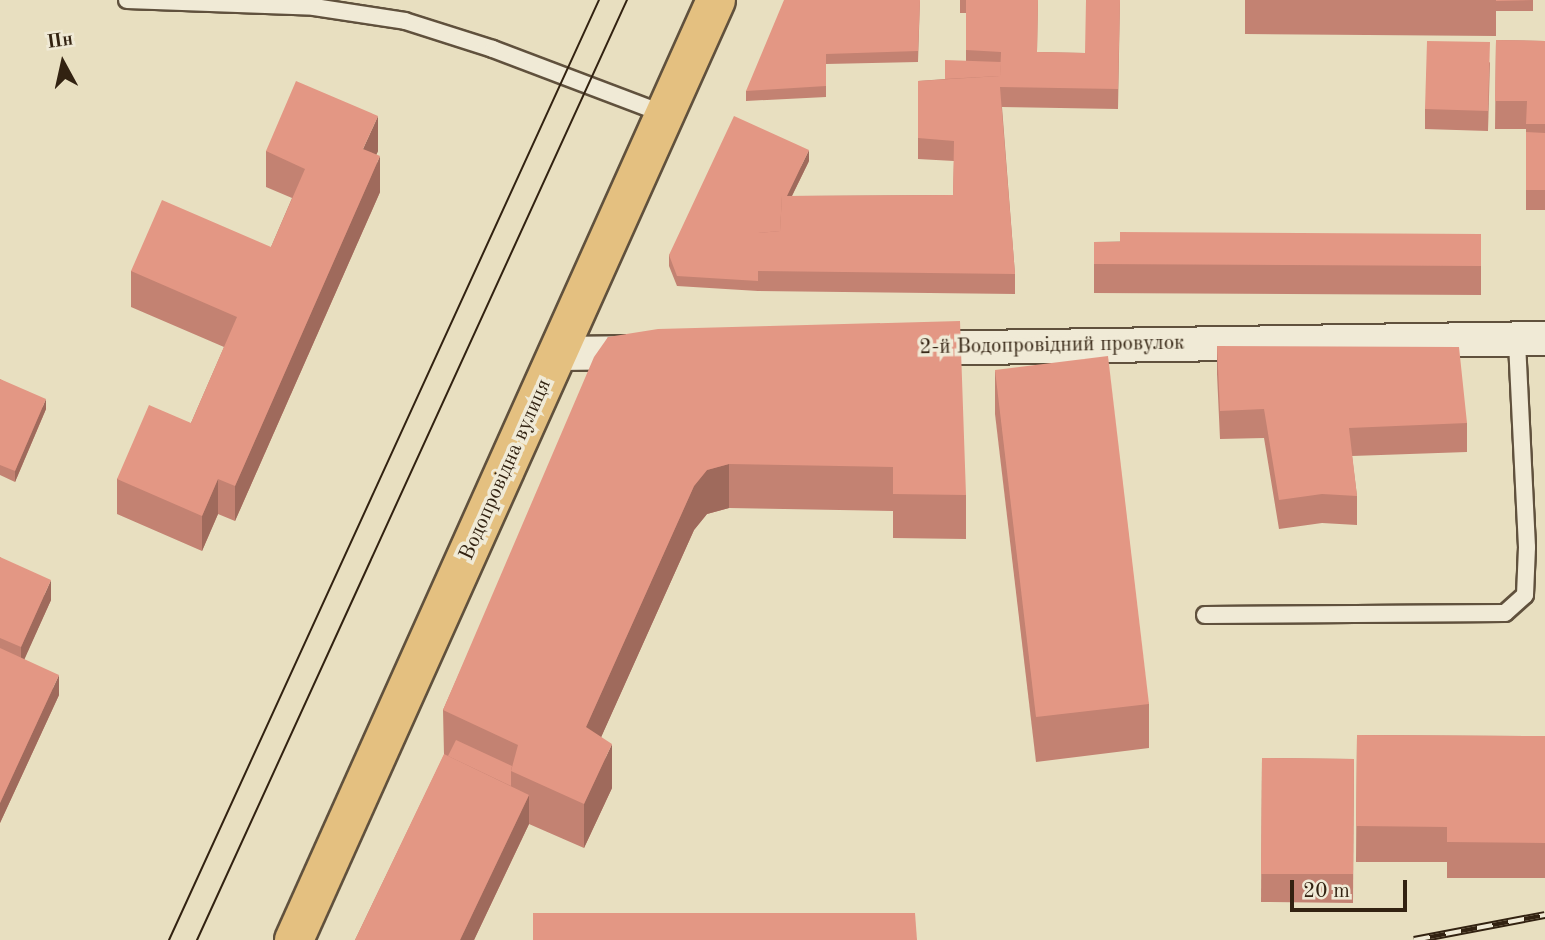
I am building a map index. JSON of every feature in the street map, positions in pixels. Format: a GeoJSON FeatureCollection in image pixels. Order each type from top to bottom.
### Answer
{"type":"FeatureCollection","features":[{"type":"Feature","properties":{"kind":"main road","name":"Водопровідна вулиця"},"geometry":{"type":"LineString","coordinates":[[293,940],[716,0]]}},
{"type":"Feature","properties":{"kind":"street","name":"2-й Водопровідний провулок"},"geometry":{"type":"LineString","coordinates":[[878,348],[1531,338]]}},
{"type":"Feature","properties":{"kind":"street"},"geometry":{"type":"LineString","coordinates":[[559,353],[670,352]]}},
{"type":"Feature","properties":{"kind":"lane"},"geometry":{"type":"LineString","coordinates":[[127,0],[314,7],[405,21],[493,48],[664,114]]}},
{"type":"Feature","properties":{"kind":"lane"},"geometry":{"type":"LineString","coordinates":[[1205,615],[1505,613],[1525,595],[1531,338]]}},
{"type":"Feature","properties":{"kind":"building"},"geometry":{"type":"Polygon","coordinates":[[[784,0],[920,0],[918,51],[826,54],[826,86],[746,91],[784,0]]]}},
{"type":"Feature","properties":{"kind":"building"},"geometry":{"type":"Polygon","coordinates":[[[966,0],[1038,0],[1037,52],[1085,53],[1086,0],[1120,0],[1118,89],[1000,87],[1015,274],[758,271],[758,233],[780,231],[782,196],[953,195],[954,141],[918,138],[918,81],[1000,76],[1001,52],[966,50],[966,0]]]}},
{"type":"Feature","properties":{"kind":"building"},"geometry":{"type":"Polygon","coordinates":[[[1496,40],[1545,41],[1545,124],[1526,124],[1527,101],[1495,101],[1496,40]]]}},
{"type":"Feature","properties":{"kind":"building"},"geometry":{"type":"Polygon","coordinates":[[[1427,41],[1490,42],[1488,111],[1425,109],[1427,41]]]}},
{"type":"Feature","properties":{"kind":"building"},"geometry":{"type":"Polygon","coordinates":[[[945,60],[1001,62],[1000,76],[945,79],[945,60]]]}},
{"type":"Feature","properties":{"kind":"building"},"geometry":{"type":"Polygon","coordinates":[[[296,81],[378,116],[363,149],[380,156],[235,486],[218,479],[202,516],[117,479],[149,405],[191,423],[237,317],[131,271],[162,200],[271,247],[305,169],[266,151],[296,81]]]}},
{"type":"Feature","properties":{"kind":"building"},"geometry":{"type":"Polygon","coordinates":[[[734,116],[809,150],[787,196],[782,196],[780,231],[758,233],[758,281],[677,276],[669,255],[734,116]]]}},
{"type":"Feature","properties":{"kind":"building"},"geometry":{"type":"Polygon","coordinates":[[[1526,132],[1545,133],[1545,190],[1526,190],[1526,132]]]}},
{"type":"Feature","properties":{"kind":"building"},"geometry":{"type":"Polygon","coordinates":[[[1120,232],[1481,234],[1481,266],[1094,264],[1094,242],[1120,242],[1120,232]]]}},
{"type":"Feature","properties":{"kind":"building"},"geometry":{"type":"Polygon","coordinates":[[[960,321],[966,495],[893,494],[893,467],[729,464],[707,470],[694,486],[586,727],[612,744],[584,804],[511,771],[518,745],[443,710],[594,357],[608,337],[658,329],[960,321]]]}},
{"type":"Feature","properties":{"kind":"building"},"geometry":{"type":"Polygon","coordinates":[[[1217,346],[1459,347],[1467,423],[1349,428],[1357,496],[1322,494],[1279,500],[1264,409],[1220,411],[1217,346]]]}},
{"type":"Feature","properties":{"kind":"building"},"geometry":{"type":"Polygon","coordinates":[[[1108,356],[1149,704],[1036,717],[995,370],[1108,356]]]}},
{"type":"Feature","properties":{"kind":"building"},"geometry":{"type":"Polygon","coordinates":[[[0,379],[46,399],[15,471],[0,465],[0,379]]]}},
{"type":"Feature","properties":{"kind":"building"},"geometry":{"type":"Polygon","coordinates":[[[0,557],[51,580],[21,647],[0,638],[0,557]]]}},
{"type":"Feature","properties":{"kind":"building"},"geometry":{"type":"Polygon","coordinates":[[[0,648],[59,675],[0,803],[0,648]]]}},
{"type":"Feature","properties":{"kind":"building"},"geometry":{"type":"Polygon","coordinates":[[[1357,735],[1545,736],[1545,843],[1447,842],[1447,827],[1356,826],[1357,735]]]}},
{"type":"Feature","properties":{"kind":"building"},"geometry":{"type":"Polygon","coordinates":[[[456,740],[512,766],[511,786],[448,756],[456,740]]]}},
{"type":"Feature","properties":{"kind":"building"},"geometry":{"type":"Polygon","coordinates":[[[444,754],[529,795],[460,940],[355,940],[444,754]]]}},
{"type":"Feature","properties":{"kind":"building"},"geometry":{"type":"Polygon","coordinates":[[[1262,758],[1354,759],[1353,874],[1261,874],[1262,758]]]}},
{"type":"Feature","properties":{"kind":"building"},"geometry":{"type":"Polygon","coordinates":[[[533,913],[915,913],[917,940],[533,940],[533,913]]]}},
{"type":"Feature","properties":{"kind":"tram line"},"geometry":{"type":"LineString","coordinates":[[169,940],[599,0]]}},
{"type":"Feature","properties":{"kind":"tram line"},"geometry":{"type":"LineString","coordinates":[[197,940],[627,0]]}},
{"type":"Feature","properties":{"kind":"railway"},"geometry":{"type":"LineString","coordinates":[[1414,940],[1545,915]]}}]}
